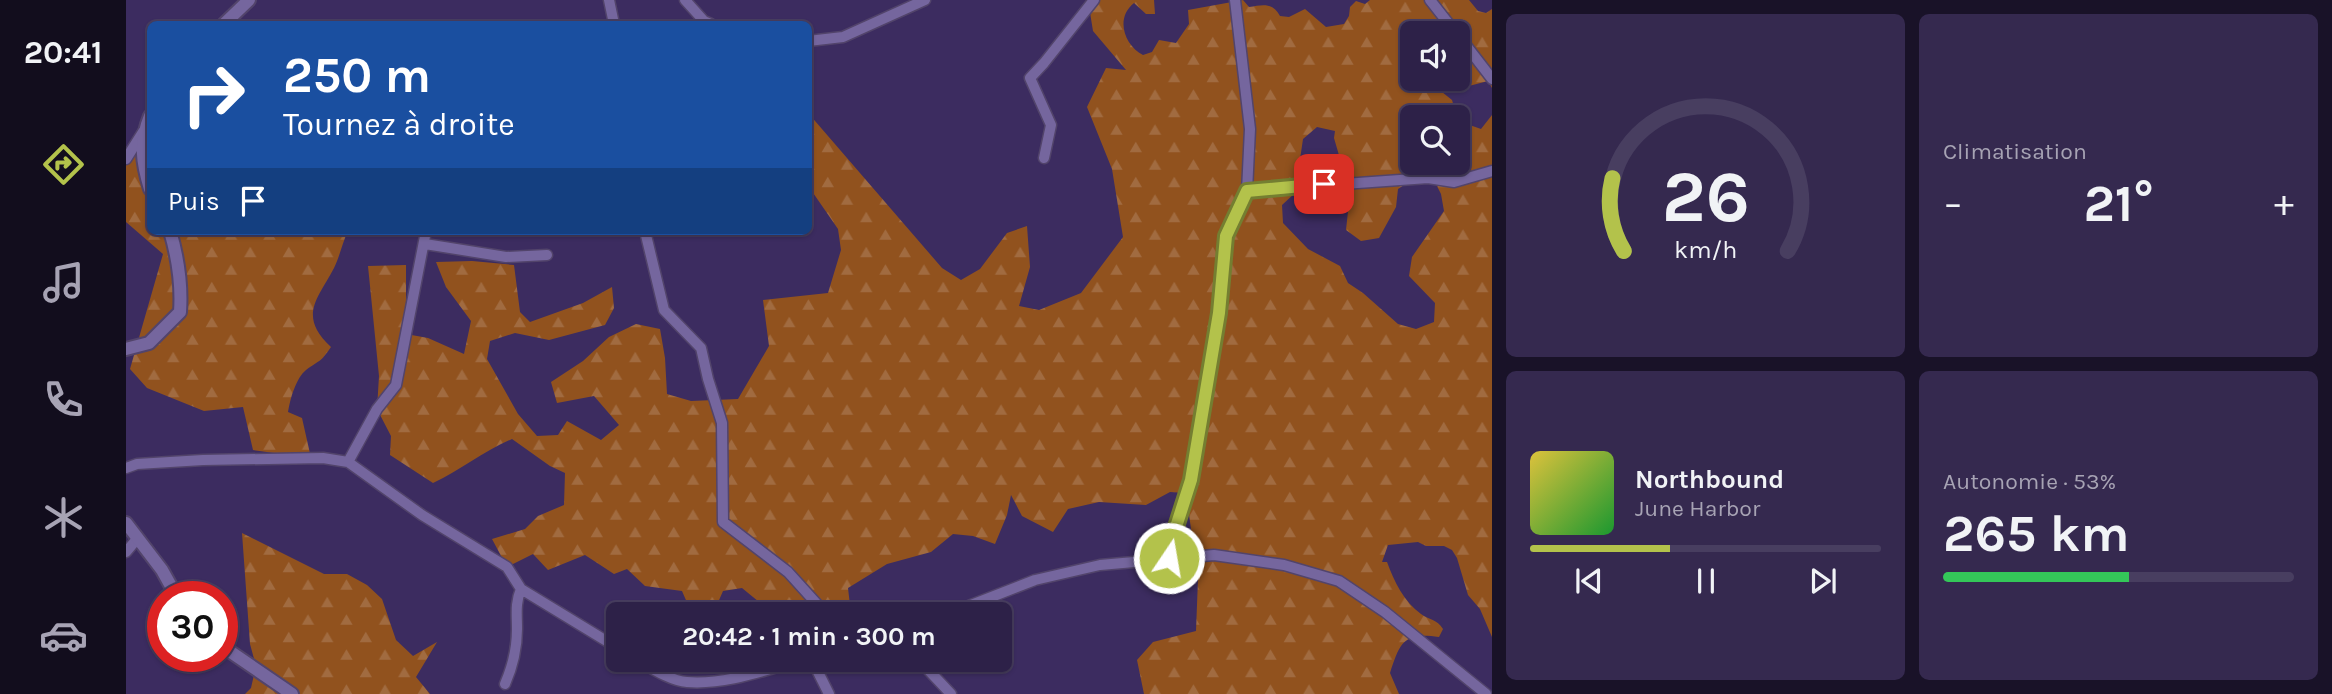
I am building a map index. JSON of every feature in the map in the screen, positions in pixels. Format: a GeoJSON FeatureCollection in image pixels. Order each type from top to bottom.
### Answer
{"type":"FeatureCollection","features":[{"type":"Feature","properties":{"kind":"street"},"geometry":{"type":"LineString","coordinates":[[227,21],[249,0]]}},
{"type":"Feature","properties":{"kind":"street"},"geometry":{"type":"LineString","coordinates":[[609,0],[613,21]]}},
{"type":"Feature","properties":{"kind":"street"},"geometry":{"type":"LineString","coordinates":[[685,0],[704,21]]}},
{"type":"Feature","properties":{"kind":"street"},"geometry":{"type":"LineString","coordinates":[[812,41],[843,37],[925,0]]}},
{"type":"Feature","properties":{"kind":"street"},"geometry":{"type":"LineString","coordinates":[[1044,158],[1051,125],[1030,78],[1094,0]]}},
{"type":"Feature","properties":{"kind":"street"},"geometry":{"type":"LineString","coordinates":[[1169,558],[1191,480],[1219,313],[1226,236],[1247,191],[1250,129],[1235,0]]}},
{"type":"Feature","properties":{"kind":"street"},"geometry":{"type":"LineString","coordinates":[[1430,0],[1447,21]]}},
{"type":"Feature","properties":{"kind":"street"},"geometry":{"type":"LineString","coordinates":[[1470,51],[1492,79]]}},
{"type":"Feature","properties":{"kind":"street"},"geometry":{"type":"LineString","coordinates":[[126,159],[147,124]]}},
{"type":"Feature","properties":{"kind":"street"},"geometry":{"type":"LineString","coordinates":[[145,129],[142,155],[147,176]]}},
{"type":"Feature","properties":{"kind":"street"},"geometry":{"type":"LineString","coordinates":[[1247,191],[1428,178],[1454,182],[1492,171]]}},
{"type":"Feature","properties":{"kind":"street"},"geometry":{"type":"LineString","coordinates":[[126,349],[149,342],[180,312],[178,258],[171,235]]}},
{"type":"Feature","properties":{"kind":"street"},"geometry":{"type":"LineString","coordinates":[[348,462],[377,410],[396,385],[426,235]]}},
{"type":"Feature","properties":{"kind":"street"},"geometry":{"type":"LineString","coordinates":[[646,235],[664,310],[701,348],[723,423],[723,522],[788,572],[815,602]]}},
{"type":"Feature","properties":{"kind":"street"},"geometry":{"type":"LineString","coordinates":[[425,244],[506,257],[547,255]]}},
{"type":"Feature","properties":{"kind":"street"},"geometry":{"type":"LineString","coordinates":[[126,468],[137,464],[203,460],[323,458],[348,462],[422,515],[507,567],[521,589],[606,641]]}},
{"type":"Feature","properties":{"kind":"street"},"geometry":{"type":"LineString","coordinates":[[126,523],[168,581]]}},
{"type":"Feature","properties":{"kind":"street"},"geometry":{"type":"LineString","coordinates":[[126,552],[137,539]]}},
{"type":"Feature","properties":{"kind":"street"},"geometry":{"type":"LineString","coordinates":[[979,602],[1035,580],[1100,565],[1214,555],[1284,565],[1339,582],[1385,612],[1486,694]]}},
{"type":"Feature","properties":{"kind":"street"},"geometry":{"type":"LineString","coordinates":[[505,684],[512,667],[517,629],[515,614],[521,589]]}},
{"type":"Feature","properties":{"kind":"street"},"geometry":{"type":"LineString","coordinates":[[238,657],[292,694]]}},
{"type":"Feature","properties":{"kind":"street"},"geometry":{"type":"LineString","coordinates":[[660,672],[685,682],[727,680],[757,672]]}},
{"type":"Feature","properties":{"kind":"street"},"geometry":{"type":"LineString","coordinates":[[818,672],[830,694]]}},
{"type":"Feature","properties":{"kind":"street"},"geometry":{"type":"LineString","coordinates":[[930,672],[951,694]]}},
{"type":"Feature","properties":{"kind":"green space"},"geometry":{"type":"Polygon","coordinates":[[[1088,0],[1154,0],[1155,14],[1146,14],[1134,3],[1128,9],[1123,23],[1131,45],[1143,55],[1152,52],[1159,40],[1176,43],[1189,24],[1188,10],[1243,0],[1249,7],[1270,6],[1280,16],[1289,17],[1305,9],[1326,27],[1344,24],[1350,7],[1356,1],[1365,4],[1370,0],[1469,0],[1478,11],[1486,13],[1492,9],[1492,88],[1488,81],[1470,86],[1470,21],[1400,21],[1400,91],[1441,91],[1452,100],[1453,105],[1400,105],[1400,175],[1470,175],[1470,125],[1481,129],[1492,115],[1492,637],[1480,609],[1468,595],[1452,550],[1418,542],[1388,545],[1382,562],[1387,562],[1400,591],[1415,609],[1443,629],[1439,637],[1418,636],[1411,638],[1401,647],[1390,673],[1399,694],[1144,694],[1137,660],[1153,642],[1196,631],[1198,579],[1186,493],[1170,492],[1146,505],[1099,502],[1068,509],[1053,532],[1022,516],[1011,495],[1007,515],[995,544],[973,536],[953,534],[931,552],[887,564],[848,588],[850,602],[759,602],[742,588],[723,591],[718,602],[687,602],[682,591],[645,586],[627,569],[614,574],[585,555],[548,570],[533,554],[507,567],[492,539],[525,529],[538,516],[564,505],[565,473],[550,466],[512,439],[433,483],[390,455],[391,436],[377,409],[379,376],[368,266],[406,265],[406,334],[428,338],[464,354],[471,321],[446,287],[436,262],[472,261],[514,265],[520,312],[530,322],[583,303],[612,287],[614,308],[605,325],[549,340],[515,333],[490,341],[487,359],[518,414],[537,436],[558,435],[567,421],[601,440],[619,425],[594,396],[557,403],[551,382],[583,361],[609,337],[636,324],[660,329],[667,394],[691,401],[738,399],[769,346],[763,300],[828,293],[841,250],[838,229],[812,191],[812,117],[942,268],[961,280],[980,269],[1007,233],[1027,226],[1030,267],[1019,306],[1039,310],[1081,293],[1123,237],[1112,169],[1087,107],[1106,68],[1126,70],[1093,31],[1088,0]],[[1317,127],[1303,139],[1295,193],[1282,205],[1283,223],[1308,249],[1340,266],[1348,283],[1398,324],[1416,329],[1434,322],[1435,303],[1409,276],[1412,257],[1444,211],[1441,194],[1432,176],[1413,179],[1398,189],[1396,207],[1379,238],[1361,241],[1346,230],[1350,193],[1334,138],[1335,131],[1317,127]]]}},
{"type":"Feature","properties":{"kind":"green space"},"geometry":{"type":"Polygon","coordinates":[[[145,129],[147,235],[346,235],[314,308],[315,326],[331,347],[299,378],[288,412],[302,418],[311,458],[253,450],[243,407],[204,411],[147,388],[130,369],[163,254],[126,222],[126,159],[145,129]]]}},
{"type":"Feature","properties":{"kind":"green space"},"geometry":{"type":"Polygon","coordinates":[[[242,533],[324,574],[347,574],[367,585],[382,599],[396,640],[413,656],[437,642],[416,677],[430,694],[245,694],[251,688],[256,666],[250,644],[242,533]]]}},
{"type":"Feature","properties":{"kind":"route"},"geometry":{"type":"LineString","coordinates":[[1169,558],[1191,480],[1219,313],[1226,236],[1247,191],[1324,184]]}}]}
